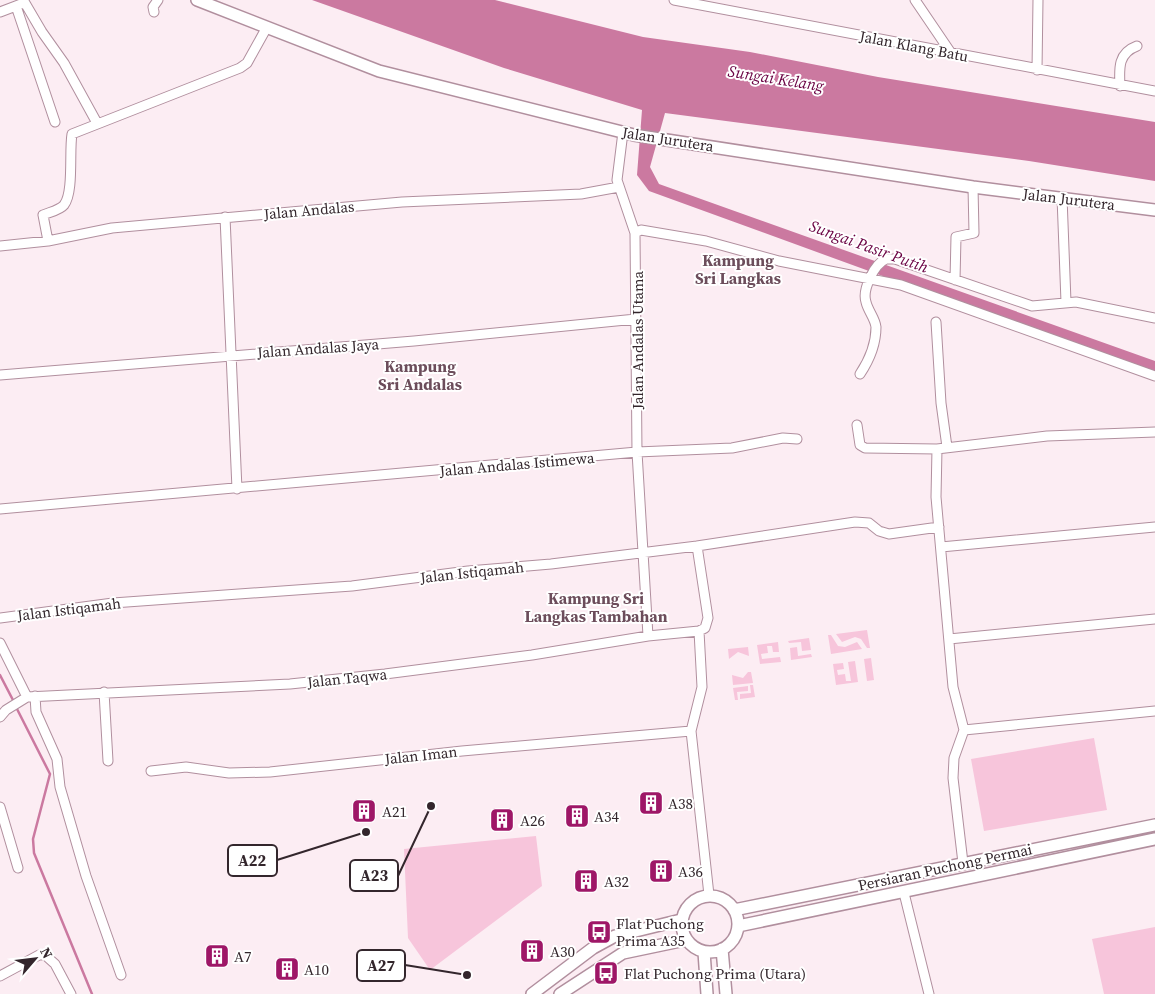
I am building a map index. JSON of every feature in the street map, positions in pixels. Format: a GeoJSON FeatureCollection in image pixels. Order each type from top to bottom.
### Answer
{"type":"FeatureCollection","features":[{"type":"Feature","properties":{"kind":"street"},"geometry":{"type":"LineString","coordinates":[[154,12],[153,7],[158,0]]}},
{"type":"Feature","properties":{"kind":"street","name":"Jalan Jurutera"},"geometry":{"type":"LineString","coordinates":[[198,0],[379,70],[629,133],[973,187],[1155,210]]}},
{"type":"Feature","properties":{"kind":"street","name":"Jalan Klang Batu"},"geometry":{"type":"LineString","coordinates":[[674,0],[1120,86],[1155,91]]}},
{"type":"Feature","properties":{"kind":"street"},"geometry":{"type":"LineString","coordinates":[[915,0],[951,53]]}},
{"type":"Feature","properties":{"kind":"street"},"geometry":{"type":"LineString","coordinates":[[1037,70],[1038,0]]}},
{"type":"Feature","properties":{"kind":"street"},"geometry":{"type":"LineString","coordinates":[[0,12],[27,1],[42,32],[64,63],[97,123]]}},
{"type":"Feature","properties":{"kind":"street"},"geometry":{"type":"LineString","coordinates":[[16,6],[55,122]]}},
{"type":"Feature","properties":{"kind":"street"},"geometry":{"type":"LineString","coordinates":[[48,240],[43,215],[63,207],[66,202],[72,134],[240,68],[248,63],[268,27]]}},
{"type":"Feature","properties":{"kind":"street"},"geometry":{"type":"LineString","coordinates":[[1120,86],[1122,56],[1128,49],[1137,46]]}},
{"type":"Feature","properties":{"kind":"street","name":"Jalan Andalas Utama"},"geometry":{"type":"LineString","coordinates":[[629,133],[617,180],[636,232],[637,452],[648,636]]}},
{"type":"Feature","properties":{"kind":"street","name":"Jalan Andalas"},"geometry":{"type":"LineString","coordinates":[[0,246],[48,240],[112,228],[225,217],[456,198],[581,194],[619,187]]}},
{"type":"Feature","properties":{"kind":"street"},"geometry":{"type":"LineString","coordinates":[[956,280],[956,238],[974,233],[973,187]]}},
{"type":"Feature","properties":{"kind":"street"},"geometry":{"type":"LineString","coordinates":[[1062,197],[1066,302]]}},
{"type":"Feature","properties":{"kind":"street"},"geometry":{"type":"LineString","coordinates":[[225,217],[237,489]]}},
{"type":"Feature","properties":{"kind":"street"},"geometry":{"type":"LineString","coordinates":[[636,232],[641,230],[706,241],[779,261],[871,277],[901,285],[1155,376]]}},
{"type":"Feature","properties":{"kind":"street"},"geometry":{"type":"LineString","coordinates":[[860,374],[869,360],[875,344],[876,324],[865,299],[871,277],[883,260],[895,259],[1032,306],[1076,302],[1155,318]]}},
{"type":"Feature","properties":{"kind":"street","name":"Jalan Andalas Jaya"},"geometry":{"type":"LineString","coordinates":[[0,375],[231,354],[414,341],[636,319]]}},
{"type":"Feature","properties":{"kind":"street"},"geometry":{"type":"LineString","coordinates":[[936,322],[941,403],[947,447]]}},
{"type":"Feature","properties":{"kind":"street"},"geometry":{"type":"LineString","coordinates":[[857,425],[860,445],[865,448],[937,449],[1046,436],[1155,432]]}},
{"type":"Feature","properties":{"kind":"street","name":"Jalan Andalas Istimewa"},"geometry":{"type":"LineString","coordinates":[[0,509],[637,452],[732,448],[783,438],[797,439]]}},
{"type":"Feature","properties":{"kind":"street"},"geometry":{"type":"LineString","coordinates":[[937,449],[936,497],[953,687],[964,730],[954,758],[953,778],[963,863]]}},
{"type":"Feature","properties":{"kind":"street","name":"Jalan Istiqamah"},"geometry":{"type":"LineString","coordinates":[[0,618],[113,603],[352,586],[697,546],[855,522],[869,523],[879,531],[888,534],[939,527]]}},
{"type":"Feature","properties":{"kind":"street"},"geometry":{"type":"LineString","coordinates":[[941,546],[1155,527]]}},
{"type":"Feature","properties":{"kind":"street"},"geometry":{"type":"LineString","coordinates":[[697,546],[708,618],[705,628],[698,631],[702,687],[691,731],[708,895]]}},
{"type":"Feature","properties":{"kind":"street"},"geometry":{"type":"LineString","coordinates":[[949,639],[1155,619]]}},
{"type":"Feature","properties":{"kind":"street","name":"Jalan Taqwa"},"geometry":{"type":"LineString","coordinates":[[3,713],[31,696],[290,684],[532,655],[648,636],[698,631]]}},
{"type":"Feature","properties":{"kind":"street"},"geometry":{"type":"LineString","coordinates":[[0,643],[31,696],[57,760],[62,793],[86,876],[121,975]]}},
{"type":"Feature","properties":{"kind":"street"},"geometry":{"type":"LineString","coordinates":[[104,692],[108,761]]}},
{"type":"Feature","properties":{"kind":"street"},"geometry":{"type":"LineString","coordinates":[[964,730],[1155,711]]}},
{"type":"Feature","properties":{"kind":"street","name":"Jalan Iman"},"geometry":{"type":"LineString","coordinates":[[151,772],[186,767],[229,774],[270,772],[462,751],[691,731]]}},
{"type":"Feature","properties":{"kind":"street"},"geometry":{"type":"LineString","coordinates":[[0,807],[18,868]]}},
{"type":"Feature","properties":{"kind":"street","name":"Persiaran Puchong Permai"},"geometry":{"type":"LineString","coordinates":[[734,910],[1155,825]]}},
{"type":"Feature","properties":{"kind":"street","name":"Persiaran Puchong Permai"},"geometry":{"type":"LineString","coordinates":[[738,926],[904,893],[1155,839]]}},
{"type":"Feature","properties":{"kind":"street"},"geometry":{"type":"LineString","coordinates":[[904,893],[929,994]]}},
{"type":"Feature","properties":{"kind":"street"},"geometry":{"type":"LineString","coordinates":[[560,994],[623,953],[685,940],[704,952],[722,949],[733,940],[738,926],[734,910],[724,899],[708,895],[693,900],[681,920],[685,940]]}},
{"type":"Feature","properties":{"kind":"street"},"geometry":{"type":"LineString","coordinates":[[532,994],[594,948],[615,936],[681,920]]}},
{"type":"Feature","properties":{"kind":"street"},"geometry":{"type":"LineString","coordinates":[[722,949],[726,994]]}},
{"type":"Feature","properties":{"kind":"street"},"geometry":{"type":"LineString","coordinates":[[704,952],[707,994]]}},
{"type":"Feature","properties":{"kind":"street"},"geometry":{"type":"LineString","coordinates":[[0,976],[39,955],[44,955],[55,964],[71,994]]}},
{"type":"Feature","properties":{"kind":"shaded area"},"geometry":{"type":"Polygon","coordinates":[[[867,630],[870,648],[867,648],[861,639],[855,637],[842,642],[836,634],[867,630]]]}},
{"type":"Feature","properties":{"kind":"shaded area"},"geometry":{"type":"Polygon","coordinates":[[[828,635],[831,635],[838,646],[845,647],[857,642],[862,649],[831,654],[828,635]]]}},
{"type":"Feature","properties":{"kind":"shaded area"},"geometry":{"type":"Polygon","coordinates":[[[809,638],[811,650],[802,651],[801,642],[789,643],[788,641],[809,638]]]}},
{"type":"Feature","properties":{"kind":"shaded area"},"geometry":{"type":"Polygon","coordinates":[[[778,642],[779,652],[773,652],[772,646],[767,646],[768,653],[761,654],[762,659],[780,657],[781,662],[760,664],[757,645],[778,642]]]}},
{"type":"Feature","properties":{"kind":"shaded area"},"geometry":{"type":"Polygon","coordinates":[[[748,647],[749,656],[738,652],[729,659],[728,649],[748,647]]]}},
{"type":"Feature","properties":{"kind":"shaded area"},"geometry":{"type":"Polygon","coordinates":[[[797,647],[798,656],[811,654],[812,657],[791,660],[790,648],[797,647]]]}},
{"type":"Feature","properties":{"kind":"shaded area"},"geometry":{"type":"Polygon","coordinates":[[[871,658],[874,680],[867,681],[864,659],[871,658]]]}},
{"type":"Feature","properties":{"kind":"shaded area"},"geometry":{"type":"Polygon","coordinates":[[[855,661],[858,682],[836,685],[833,664],[843,663],[844,669],[837,670],[838,675],[845,674],[846,681],[851,681],[848,662],[855,661]]]}},
{"type":"Feature","properties":{"kind":"shaded area"},"geometry":{"type":"Polygon","coordinates":[[[748,672],[751,672],[753,683],[733,685],[732,675],[743,678],[748,672]]]}},
{"type":"Feature","properties":{"kind":"shaded area"},"geometry":{"type":"Polygon","coordinates":[[[750,685],[753,685],[755,697],[740,699],[740,694],[751,693],[750,685]]]}},
{"type":"Feature","properties":{"kind":"shaded area"},"geometry":{"type":"Polygon","coordinates":[[[748,686],[748,691],[737,692],[738,700],[735,700],[733,688],[748,686]]]}},
{"type":"Feature","properties":{"kind":"shaded area"},"geometry":{"type":"Polygon","coordinates":[[[1094,738],[1107,810],[984,831],[971,759],[1094,738]]]}},
{"type":"Feature","properties":{"kind":"shaded area"},"geometry":{"type":"Polygon","coordinates":[[[536,836],[542,886],[430,970],[408,938],[404,849],[536,836]]]}},
{"type":"Feature","properties":{"kind":"shaded area"},"geometry":{"type":"Polygon","coordinates":[[[1155,927],[1155,994],[1104,994],[1092,939],[1155,927]]]}},
{"type":"Feature","properties":{"kind":"water","name":"Sungai Kelang"},"geometry":{"type":"Polygon","coordinates":[[[312,0],[495,0],[643,37],[750,52],[878,77],[1155,122],[1155,181],[1029,161],[665,113],[650,167],[659,184],[1155,361],[1155,375],[649,191],[637,175],[642,110],[504,68],[312,0]]]}},
{"type":"Feature","properties":{"kind":"waterway"},"geometry":{"type":"LineString","coordinates":[[0,675],[14,702]]}},
{"type":"Feature","properties":{"kind":"waterway"},"geometry":{"type":"LineString","coordinates":[[16,707],[50,774],[33,839],[34,853],[92,994]]}},
{"type":"Feature","properties":{"kind":"place","name":"A38"},"geometry":{"type":"Point","coordinates":[651,803]}},
{"type":"Feature","properties":{"kind":"place","name":"A23"},"geometry":{"type":"Point","coordinates":[431,806]}},
{"type":"Feature","properties":{"kind":"place","name":"A21"},"geometry":{"type":"Point","coordinates":[364,811]}},
{"type":"Feature","properties":{"kind":"place","name":"A34"},"geometry":{"type":"Point","coordinates":[577,816]}},
{"type":"Feature","properties":{"kind":"place","name":"A26"},"geometry":{"type":"Point","coordinates":[502,820]}},
{"type":"Feature","properties":{"kind":"place","name":"A22"},"geometry":{"type":"Point","coordinates":[366,832]}},
{"type":"Feature","properties":{"kind":"place","name":"A36"},"geometry":{"type":"Point","coordinates":[661,871]}},
{"type":"Feature","properties":{"kind":"place","name":"A32"},"geometry":{"type":"Point","coordinates":[586,881]}},
{"type":"Feature","properties":{"kind":"place","name":"Flat Puchong Prima A35"},"geometry":{"type":"Point","coordinates":[599,932]}},
{"type":"Feature","properties":{"kind":"place","name":"A30"},"geometry":{"type":"Point","coordinates":[532,951]}},
{"type":"Feature","properties":{"kind":"place","name":"A7"},"geometry":{"type":"Point","coordinates":[217,956]}},
{"type":"Feature","properties":{"kind":"place","name":"A10"},"geometry":{"type":"Point","coordinates":[287,969]}},
{"type":"Feature","properties":{"kind":"place","name":"Flat Puchong Prima (Utara)"},"geometry":{"type":"Point","coordinates":[606,973]}},
{"type":"Feature","properties":{"kind":"place","name":"A27"},"geometry":{"type":"Point","coordinates":[467,975]}},
{"type":"Feature","properties":{"kind":"district","name":"Kampung Sri Langkas"},"geometry":{"type":"Point","coordinates":[738,269]}},
{"type":"Feature","properties":{"kind":"district","name":"Kampung Sri Andalas"},"geometry":{"type":"Point","coordinates":[420,375]}},
{"type":"Feature","properties":{"kind":"district","name":"Kampung Sri Langkas Tambahan"},"geometry":{"type":"Point","coordinates":[596,607]}},
{"type":"Feature","properties":{"kind":"water label","name":"Sungai Pasir Putih"},"geometry":{"type":"Point","coordinates":[869,246]}}]}
